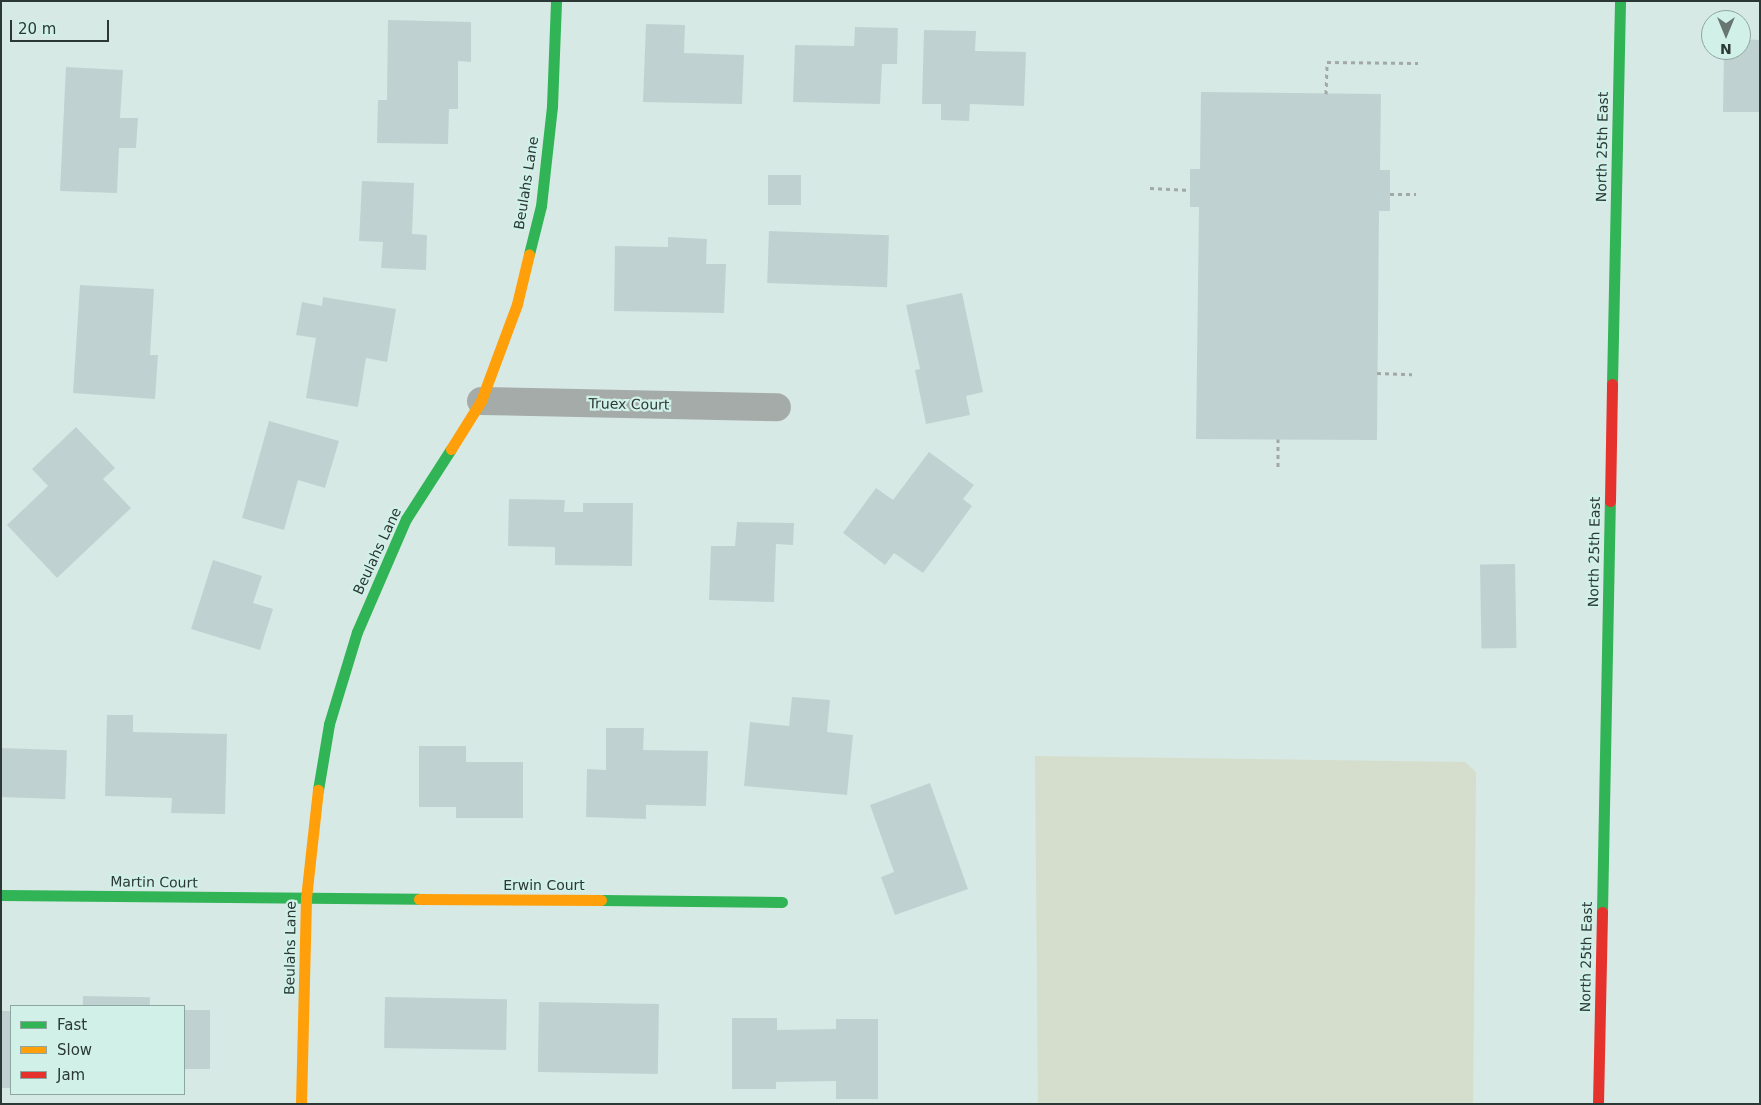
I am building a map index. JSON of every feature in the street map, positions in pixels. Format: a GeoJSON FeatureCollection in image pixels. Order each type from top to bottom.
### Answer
{"type":"FeatureCollection","features":[{"type":"Feature","properties":{"kind":"street","name":"Beulahs Lane"},"geometry":{"type":"LineString","coordinates":[[301,1104],[306,898],[311,834],[328,724],[357,632],[406,519],[481,401],[517,304],[540,206],[552,106],[556,1]]}},
{"type":"Feature","properties":{"kind":"street","name":"North 25th East"},"geometry":{"type":"LineString","coordinates":[[1598,1104],[1620,1]]}},
{"type":"Feature","properties":{"kind":"street","name":"Truex Court"},"geometry":{"type":"LineString","coordinates":[[481,401],[777,406]]}},
{"type":"Feature","properties":{"kind":"street","name":"Martin Court"},"geometry":{"type":"LineString","coordinates":[[1,895],[306,898]]}},
{"type":"Feature","properties":{"kind":"street","name":"Erwin Court"},"geometry":{"type":"LineString","coordinates":[[306,898],[782,902]]}},
{"type":"Feature","properties":{"kind":"path"},"geometry":{"type":"LineString","coordinates":[[1326,94],[1327,62],[1418,63]]}},
{"type":"Feature","properties":{"kind":"path"},"geometry":{"type":"LineString","coordinates":[[1150,188],[1190,190]]}},
{"type":"Feature","properties":{"kind":"path"},"geometry":{"type":"LineString","coordinates":[[1390,194],[1416,194]]}},
{"type":"Feature","properties":{"kind":"path"},"geometry":{"type":"LineString","coordinates":[[1377,373],[1412,374]]}},
{"type":"Feature","properties":{"kind":"path"},"geometry":{"type":"LineString","coordinates":[[1278,439],[1278,468]]}},
{"type":"Feature","properties":{"kind":"green space"},"geometry":{"type":"Polygon","coordinates":[[[1035,756],[1465,762],[1476,772],[1473,1104],[1038,1104],[1035,756]]]}},
{"type":"Feature","properties":{"kind":"building"},"geometry":{"type":"Polygon","coordinates":[[[388,20],[471,22],[471,62],[458,61],[458,109],[449,109],[448,144],[377,143],[378,100],[387,100],[388,20]]]}},
{"type":"Feature","properties":{"kind":"building"},"geometry":{"type":"Polygon","coordinates":[[[646,24],[685,25],[684,53],[744,55],[742,104],[643,102],[646,24]]]}},
{"type":"Feature","properties":{"kind":"building"},"geometry":{"type":"Polygon","coordinates":[[[855,27],[898,28],[897,64],[882,64],[880,104],[793,102],[795,45],[854,46],[855,27]]]}},
{"type":"Feature","properties":{"kind":"building"},"geometry":{"type":"Polygon","coordinates":[[[924,30],[976,31],[975,51],[1026,52],[1024,106],[970,104],[969,121],[941,120],[941,104],[922,104],[924,30]]]}},
{"type":"Feature","properties":{"kind":"building"},"geometry":{"type":"Polygon","coordinates":[[[1751,40],[1760,40],[1760,112],[1723,112],[1724,60],[1751,60],[1751,40]]]}},
{"type":"Feature","properties":{"kind":"building"},"geometry":{"type":"Polygon","coordinates":[[[66,67],[123,70],[120,118],[138,118],[136,148],[119,148],[117,193],[60,191],[66,67]]]}},
{"type":"Feature","properties":{"kind":"building"},"geometry":{"type":"Polygon","coordinates":[[[1201,92],[1381,94],[1380,170],[1390,170],[1390,211],[1379,211],[1377,440],[1196,439],[1199,207],[1190,207],[1190,169],[1200,169],[1201,92]]]}},
{"type":"Feature","properties":{"kind":"building"},"geometry":{"type":"Polygon","coordinates":[[[768,175],[801,175],[801,205],[768,205],[768,175]]]}},
{"type":"Feature","properties":{"kind":"building"},"geometry":{"type":"Polygon","coordinates":[[[362,181],[414,183],[412,234],[427,235],[426,270],[381,268],[383,242],[359,241],[362,181]]]}},
{"type":"Feature","properties":{"kind":"building"},"geometry":{"type":"Polygon","coordinates":[[[769,231],[889,235],[887,287],[767,283],[769,231]]]}},
{"type":"Feature","properties":{"kind":"building"},"geometry":{"type":"Polygon","coordinates":[[[668,237],[707,239],[706,264],[726,264],[724,313],[614,311],[615,246],[668,247],[668,237]]]}},
{"type":"Feature","properties":{"kind":"building"},"geometry":{"type":"Polygon","coordinates":[[[80,285],[154,289],[150,355],[158,355],[155,399],[73,393],[80,285]]]}},
{"type":"Feature","properties":{"kind":"building"},"geometry":{"type":"Polygon","coordinates":[[[962,293],[983,392],[966,396],[970,415],[926,424],[915,370],[920,369],[906,305],[962,293]]]}},
{"type":"Feature","properties":{"kind":"building"},"geometry":{"type":"Polygon","coordinates":[[[323,297],[396,309],[387,362],[366,358],[358,407],[306,398],[316,338],[296,335],[302,302],[322,306],[323,297]]]}},
{"type":"Feature","properties":{"kind":"building"},"geometry":{"type":"Polygon","coordinates":[[[269,421],[339,441],[325,488],[298,480],[284,530],[242,518],[269,421]]]}},
{"type":"Feature","properties":{"kind":"building"},"geometry":{"type":"Polygon","coordinates":[[[76,427],[115,468],[103,479],[131,508],[57,578],[7,525],[48,486],[32,469],[76,427]]]}},
{"type":"Feature","properties":{"kind":"building"},"geometry":{"type":"Polygon","coordinates":[[[929,452],[974,485],[963,499],[972,506],[923,573],[894,553],[885,565],[843,533],[876,488],[893,500],[929,452]]]}},
{"type":"Feature","properties":{"kind":"building"},"geometry":{"type":"Polygon","coordinates":[[[509,499],[565,500],[564,512],[583,512],[583,503],[633,503],[632,566],[555,565],[555,547],[508,546],[509,499]]]}},
{"type":"Feature","properties":{"kind":"building"},"geometry":{"type":"Polygon","coordinates":[[[737,522],[794,523],[793,545],[776,544],[774,602],[709,600],[711,546],[735,546],[737,522]]]}},
{"type":"Feature","properties":{"kind":"building"},"geometry":{"type":"Polygon","coordinates":[[[213,560],[262,576],[253,603],[273,609],[260,650],[191,629],[213,560]]]}},
{"type":"Feature","properties":{"kind":"building"},"geometry":{"type":"Polygon","coordinates":[[[1515,564],[1516,648],[1481,649],[1480,565],[1515,564]]]}},
{"type":"Feature","properties":{"kind":"building"},"geometry":{"type":"Polygon","coordinates":[[[792,697],[830,700],[827,732],[853,735],[847,795],[744,786],[750,722],[789,726],[792,697]]]}},
{"type":"Feature","properties":{"kind":"building"},"geometry":{"type":"Polygon","coordinates":[[[107,715],[133,715],[133,732],[227,734],[225,814],[171,813],[172,798],[105,796],[107,715]]]}},
{"type":"Feature","properties":{"kind":"building"},"geometry":{"type":"Polygon","coordinates":[[[606,728],[644,728],[643,750],[708,751],[706,806],[646,805],[646,819],[586,817],[587,769],[606,770],[606,728]]]}},
{"type":"Feature","properties":{"kind":"building"},"geometry":{"type":"Polygon","coordinates":[[[419,746],[466,746],[466,762],[523,762],[523,818],[456,818],[456,807],[419,807],[419,746]]]}},
{"type":"Feature","properties":{"kind":"building"},"geometry":{"type":"Polygon","coordinates":[[[1,748],[67,750],[65,799],[1,797],[1,748]]]}},
{"type":"Feature","properties":{"kind":"building"},"geometry":{"type":"Polygon","coordinates":[[[930,783],[968,889],[895,915],[881,877],[894,872],[870,805],[930,783]]]}},
{"type":"Feature","properties":{"kind":"building"},"geometry":{"type":"Polygon","coordinates":[[[83,996],[150,997],[150,1005],[83,1005],[83,996]]]}},
{"type":"Feature","properties":{"kind":"building"},"geometry":{"type":"Polygon","coordinates":[[[385,997],[507,999],[506,1050],[384,1048],[385,997]]]}},
{"type":"Feature","properties":{"kind":"building"},"geometry":{"type":"Polygon","coordinates":[[[539,1002],[659,1004],[658,1074],[538,1072],[539,1002]]]}},
{"type":"Feature","properties":{"kind":"building"},"geometry":{"type":"Polygon","coordinates":[[[185,1010],[210,1010],[210,1069],[185,1069],[185,1010]]]}},
{"type":"Feature","properties":{"kind":"building"},"geometry":{"type":"Polygon","coordinates":[[[1,1011],[10,1011],[10,1088],[1,1088],[1,1011]]]}},
{"type":"Feature","properties":{"kind":"building"},"geometry":{"type":"Polygon","coordinates":[[[732,1018],[777,1018],[777,1030],[836,1029],[836,1019],[878,1019],[878,1099],[836,1099],[836,1081],[776,1082],[776,1089],[732,1089],[732,1018]]]}},
{"type":"Feature","properties":{"kind":"traffic: fast"},"geometry":{"type":"LineString","coordinates":[[529,254],[541,206],[552,106],[556,1]]}},
{"type":"Feature","properties":{"kind":"traffic: fast"},"geometry":{"type":"LineString","coordinates":[[1612,384],[1620,1]]}},
{"type":"Feature","properties":{"kind":"traffic: fast"},"geometry":{"type":"LineString","coordinates":[[318,790],[329,724],[357,632],[406,519],[451,449]]}},
{"type":"Feature","properties":{"kind":"traffic: fast"},"geometry":{"type":"LineString","coordinates":[[1602,912],[1610,501]]}},
{"type":"Feature","properties":{"kind":"traffic: fast"},"geometry":{"type":"LineString","coordinates":[[1,895],[419,899]]}},
{"type":"Feature","properties":{"kind":"traffic: fast"},"geometry":{"type":"LineString","coordinates":[[601,900],[782,902]]}},
{"type":"Feature","properties":{"kind":"traffic: slow"},"geometry":{"type":"LineString","coordinates":[[451,449],[481,401],[517,304],[529,254]]}},
{"type":"Feature","properties":{"kind":"traffic: slow"},"geometry":{"type":"LineString","coordinates":[[301,1104],[306,898],[318,790]]}},
{"type":"Feature","properties":{"kind":"traffic: slow"},"geometry":{"type":"LineString","coordinates":[[419,899],[601,900]]}},
{"type":"Feature","properties":{"kind":"traffic: jam"},"geometry":{"type":"LineString","coordinates":[[1610,501],[1612,384]]}},
{"type":"Feature","properties":{"kind":"traffic: jam"},"geometry":{"type":"LineString","coordinates":[[1598,1104],[1602,912]]}}]}
